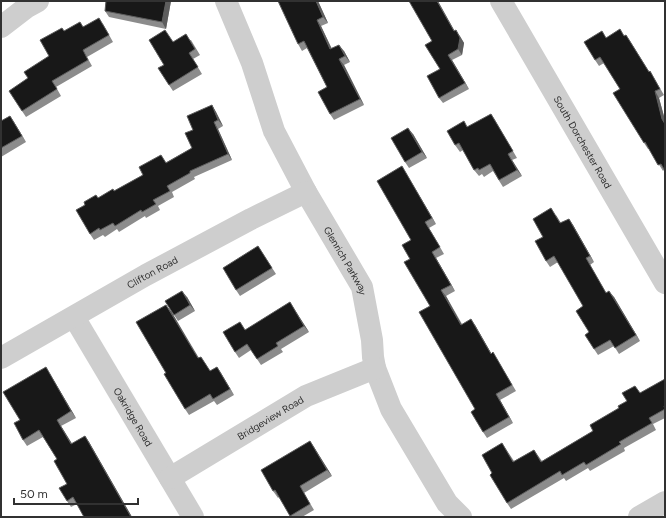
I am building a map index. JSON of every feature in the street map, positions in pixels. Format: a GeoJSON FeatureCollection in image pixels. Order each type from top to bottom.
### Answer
{"type":"FeatureCollection","features":[{"type":"Feature","properties":{"kind":"street"},"geometry":{"type":"LineString","coordinates":[[1,26],[38,1]]}},
{"type":"Feature","properties":{"kind":"street","name":"Glenrich Parkway"},"geometry":{"type":"LineString","coordinates":[[226,1],[252,63],[274,131],[306,192],[362,287],[372,340],[375,368],[391,409],[447,503],[461,517]]}},
{"type":"Feature","properties":{"kind":"street","name":"South Dorchester Road"},"geometry":{"type":"LineString","coordinates":[[501,1],[665,283]]}},
{"type":"Feature","properties":{"kind":"street","name":"Clifton Road"},"geometry":{"type":"LineString","coordinates":[[1,358],[160,268],[251,219],[306,192]]}},
{"type":"Feature","properties":{"kind":"street","name":"Oakridge Road"},"geometry":{"type":"LineString","coordinates":[[74,317],[193,517]]}},
{"type":"Feature","properties":{"kind":"street","name":"Bridgeview Road"},"geometry":{"type":"LineString","coordinates":[[170,478],[306,396],[375,368]]}},
{"type":"Feature","properties":{"kind":"street"},"geometry":{"type":"LineString","coordinates":[[639,517],[665,502]]}},
{"type":"Feature","properties":{"kind":"building"},"geometry":{"type":"Polygon","coordinates":[[[106,1],[166,1],[162,22],[105,11],[106,1]]]}},
{"type":"Feature","properties":{"kind":"building"},"geometry":{"type":"Polygon","coordinates":[[[278,1],[316,1],[323,17],[317,20],[330,49],[339,45],[345,56],[339,59],[360,99],[330,114],[318,92],[327,87],[304,41],[298,44],[278,1]]]}},
{"type":"Feature","properties":{"kind":"building"},"geometry":{"type":"Polygon","coordinates":[[[409,1],[437,1],[454,31],[456,30],[460,38],[458,49],[448,55],[465,83],[439,98],[427,76],[440,69],[425,45],[432,41],[409,1]]]}},
{"type":"Feature","properties":{"kind":"building"},"geometry":{"type":"Polygon","coordinates":[[[99,18],[109,35],[83,50],[88,60],[52,81],[57,89],[22,111],[9,91],[28,78],[24,72],[49,56],[40,40],[62,28],[64,31],[80,22],[83,27],[99,18]]]}},
{"type":"Feature","properties":{"kind":"building"},"geometry":{"type":"Polygon","coordinates":[[[620,29],[624,36],[626,35],[649,72],[650,71],[660,89],[655,91],[662,119],[665,124],[665,171],[661,164],[658,165],[613,93],[620,89],[600,57],[595,60],[584,42],[602,31],[606,38],[620,29]]]}},
{"type":"Feature","properties":{"kind":"building"},"geometry":{"type":"Polygon","coordinates":[[[165,30],[173,42],[186,34],[195,49],[189,53],[198,67],[169,85],[158,68],[164,65],[149,40],[165,30]]]}},
{"type":"Feature","properties":{"kind":"building"},"geometry":{"type":"Polygon","coordinates":[[[212,105],[218,120],[214,122],[228,154],[190,171],[190,173],[167,186],[170,191],[153,200],[156,204],[142,212],[141,210],[115,226],[113,223],[100,230],[99,228],[90,234],[76,210],[85,205],[84,202],[96,195],[98,198],[143,175],[139,167],[161,155],[166,163],[192,148],[185,133],[193,130],[187,116],[212,105]]]}},
{"type":"Feature","properties":{"kind":"building"},"geometry":{"type":"Polygon","coordinates":[[[491,114],[513,151],[508,154],[517,170],[499,180],[490,164],[479,170],[478,168],[474,170],[459,143],[455,145],[447,131],[464,121],[467,127],[491,114]]]}},
{"type":"Feature","properties":{"kind":"building"},"geometry":{"type":"Polygon","coordinates":[[[10,116],[22,136],[1,148],[1,121],[10,116]]]}},
{"type":"Feature","properties":{"kind":"building"},"geometry":{"type":"Polygon","coordinates":[[[408,128],[422,152],[405,162],[391,138],[408,128]]]}},
{"type":"Feature","properties":{"kind":"building"},"geometry":{"type":"Polygon","coordinates":[[[402,166],[432,218],[425,222],[440,247],[432,252],[451,285],[441,290],[461,325],[471,319],[491,354],[493,352],[512,385],[496,394],[509,417],[483,432],[471,412],[475,409],[419,312],[430,306],[404,262],[410,259],[402,245],[411,240],[377,181],[402,166]]]}},
{"type":"Feature","properties":{"kind":"building"},"geometry":{"type":"Polygon","coordinates":[[[551,208],[560,223],[569,219],[590,256],[586,258],[606,293],[609,291],[636,335],[615,348],[610,340],[594,349],[585,335],[589,332],[576,311],[583,306],[554,256],[546,261],[535,241],[543,237],[533,219],[551,208]]]}},
{"type":"Feature","properties":{"kind":"building"},"geometry":{"type":"Polygon","coordinates":[[[258,246],[272,268],[236,290],[223,268],[258,246]]]}},
{"type":"Feature","properties":{"kind":"building"},"geometry":{"type":"Polygon","coordinates":[[[182,291],[190,305],[174,315],[165,301],[182,291]]]}},
{"type":"Feature","properties":{"kind":"building"},"geometry":{"type":"Polygon","coordinates":[[[290,302],[304,326],[276,343],[278,346],[257,359],[247,344],[235,352],[223,332],[240,322],[245,330],[290,302]]]}},
{"type":"Feature","properties":{"kind":"building"},"geometry":{"type":"Polygon","coordinates":[[[166,305],[198,358],[201,357],[210,371],[217,367],[230,389],[213,399],[210,394],[185,409],[136,322],[166,305]]]}},
{"type":"Feature","properties":{"kind":"building"},"geometry":{"type":"Polygon","coordinates":[[[46,367],[71,411],[57,420],[71,444],[85,436],[131,517],[84,517],[73,497],[67,501],[59,488],[67,484],[54,461],[57,459],[39,430],[23,440],[14,423],[20,420],[3,392],[46,367]]]}},
{"type":"Feature","properties":{"kind":"building"},"geometry":{"type":"Polygon","coordinates":[[[665,379],[665,409],[649,418],[652,423],[619,442],[621,444],[586,465],[584,462],[562,475],[560,471],[507,503],[490,475],[492,473],[482,455],[502,443],[513,462],[534,450],[541,462],[593,431],[590,425],[619,408],[618,406],[627,401],[622,393],[635,386],[640,393],[665,379]]]}},
{"type":"Feature","properties":{"kind":"building"},"geometry":{"type":"Polygon","coordinates":[[[310,441],[327,470],[300,486],[310,504],[290,516],[261,470],[310,441]]]}}]}
